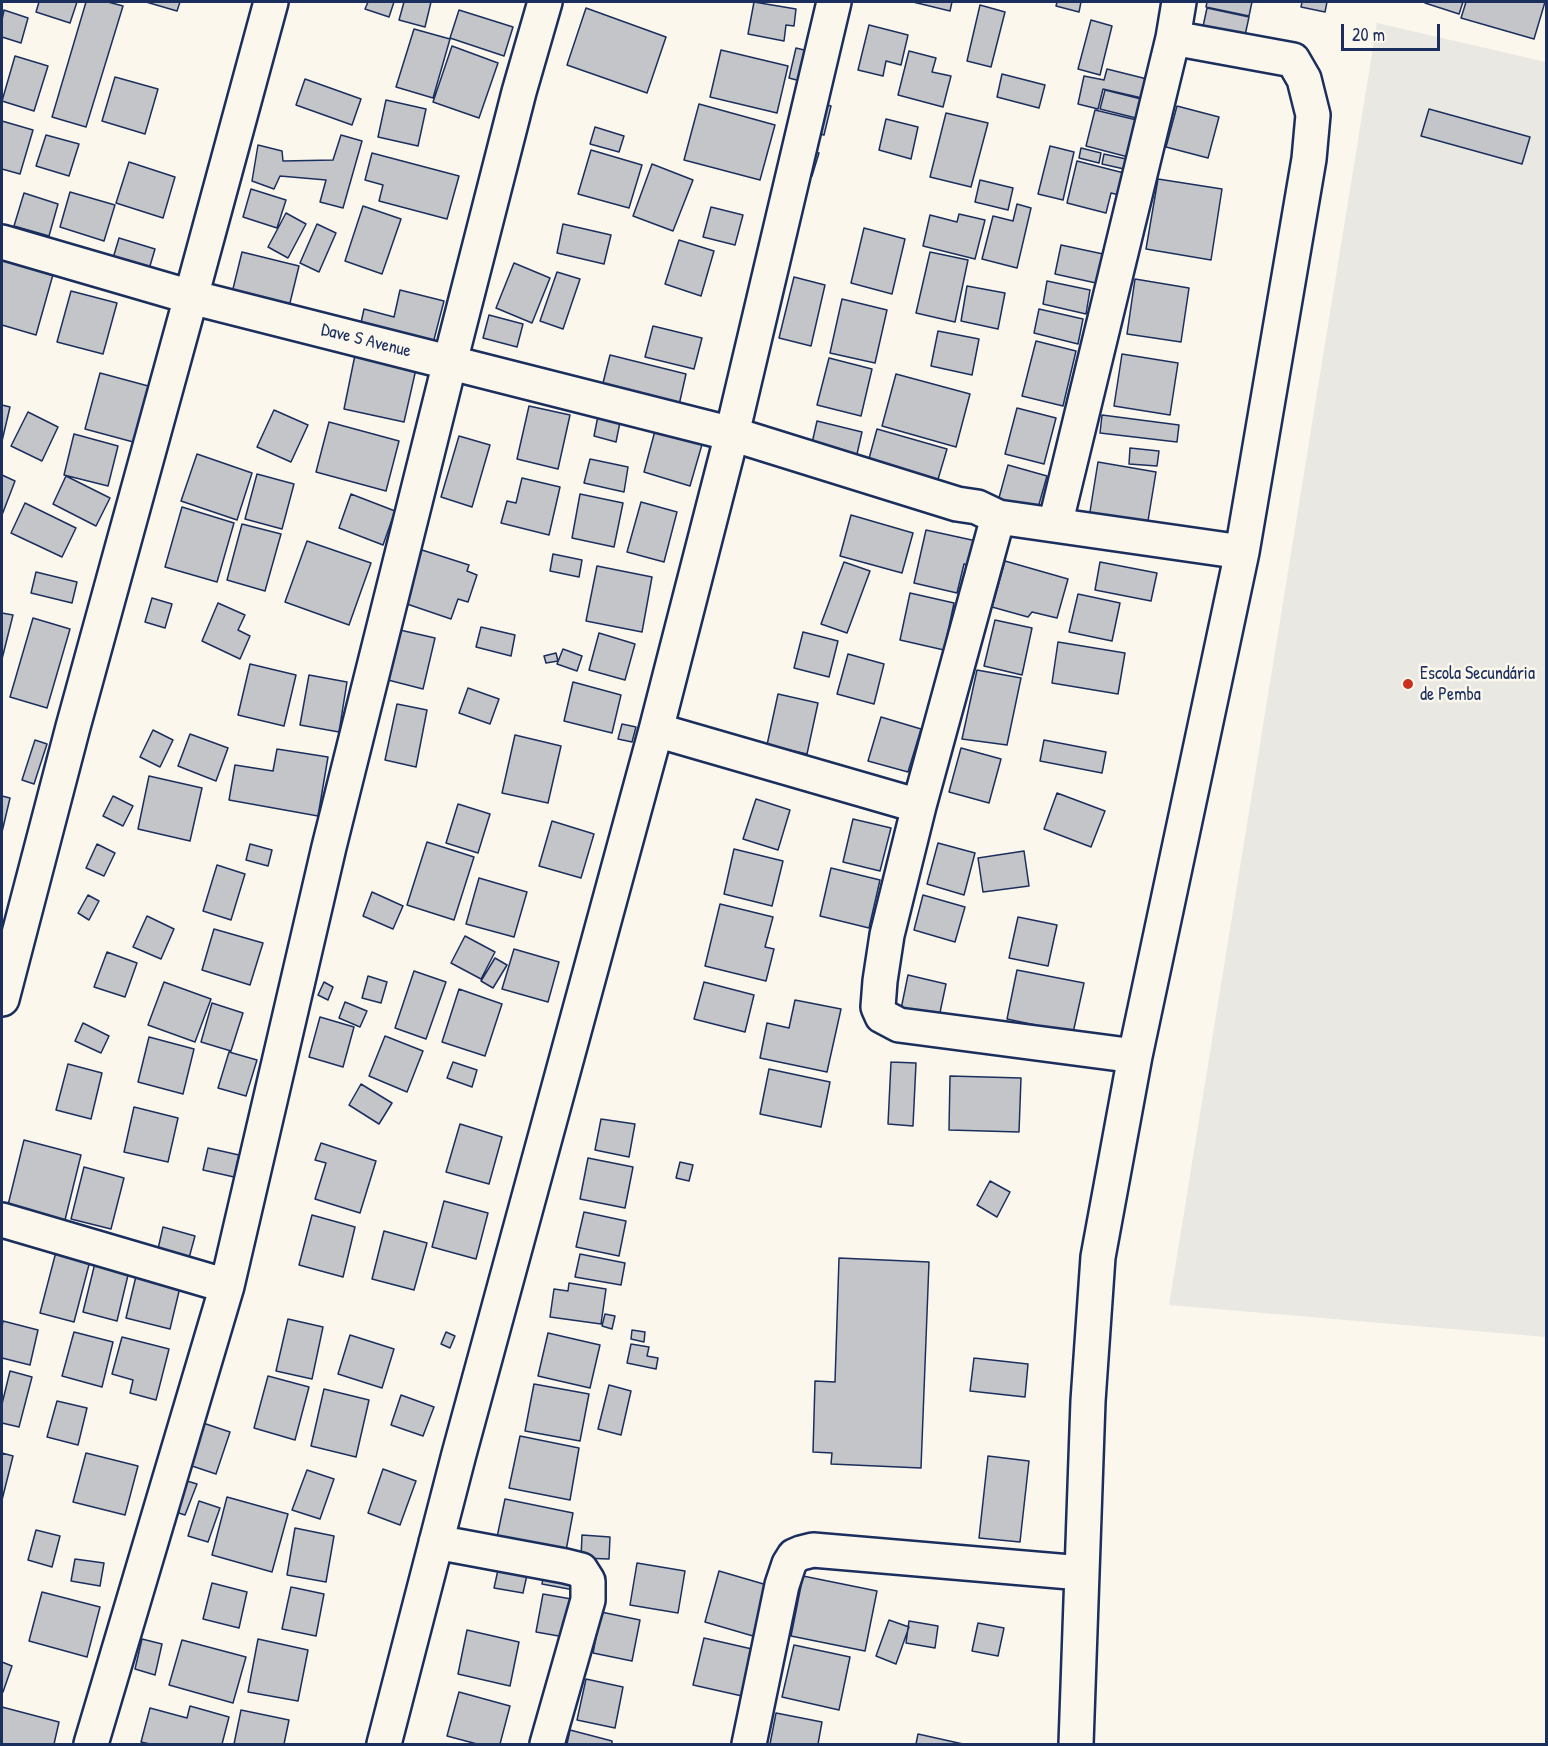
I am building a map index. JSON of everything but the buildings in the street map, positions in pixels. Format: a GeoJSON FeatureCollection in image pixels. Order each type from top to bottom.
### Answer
{"type":"FeatureCollection","features":[{"type":"Feature","properties":{"kind":"street"},"geometry":{"type":"LineString","coordinates":[[4,982],[271,2]]}},
{"type":"Feature","properties":{"kind":"street"},"geometry":{"type":"LineString","coordinates":[[91,1744],[227,1286],[329,847],[519,92],[545,2]]}},
{"type":"Feature","properties":{"kind":"street"},"geometry":{"type":"LineString","coordinates":[[384,1744],[459,1454],[656,730],[732,434],[834,2]]}},
{"type":"Feature","properties":{"kind":"street"},"geometry":{"type":"LineString","coordinates":[[1055,525],[1173,38],[1179,2]]}},
{"type":"Feature","properties":{"kind":"street"},"geometry":{"type":"LineString","coordinates":[[1076,1744],[1088,1401],[1098,1257],[1135,1056],[1242,552],[1309,159],[1313,115],[1304,79],[1293,60],[1173,38]]}},
{"type":"Feature","properties":{"kind":"street","name":"Dave S Avenue"},"geometry":{"type":"LineString","coordinates":[[2,242],[191,297],[732,434],[957,504],[977,507],[998,517],[1242,552]]}},
{"type":"Feature","properties":{"kind":"street"},"geometry":{"type":"LineString","coordinates":[[998,517],[919,806],[887,935],[878,1007],[882,1016],[899,1026],[1135,1056]]}},
{"type":"Feature","properties":{"kind":"street"},"geometry":{"type":"LineString","coordinates":[[656,730],[919,806]]}},
{"type":"Feature","properties":{"kind":"street"},"geometry":{"type":"LineString","coordinates":[[2,1220],[227,1286]]}},
{"type":"Feature","properties":{"kind":"street"},"geometry":{"type":"LineString","coordinates":[[436,1542],[565,1566],[580,1570],[588,1581],[588,1599],[547,1744]]}},
{"type":"Feature","properties":{"kind":"street"},"geometry":{"type":"LineString","coordinates":[[749,1744],[782,1585],[794,1556],[813,1550],[1083,1574]]}},
{"type":"Feature","properties":{"kind":"shaded area","name":"Escola Secundária de Pemba"},"geometry":{"type":"Polygon","coordinates":[[[1377,23],[1546,62],[1546,1337],[1169,1305],[1377,23]]]}},
{"type":"Feature","properties":{"kind":"place","name":"Escola Secundária de Pemba"},"geometry":{"type":"Point","coordinates":[1408,684]}}]}
